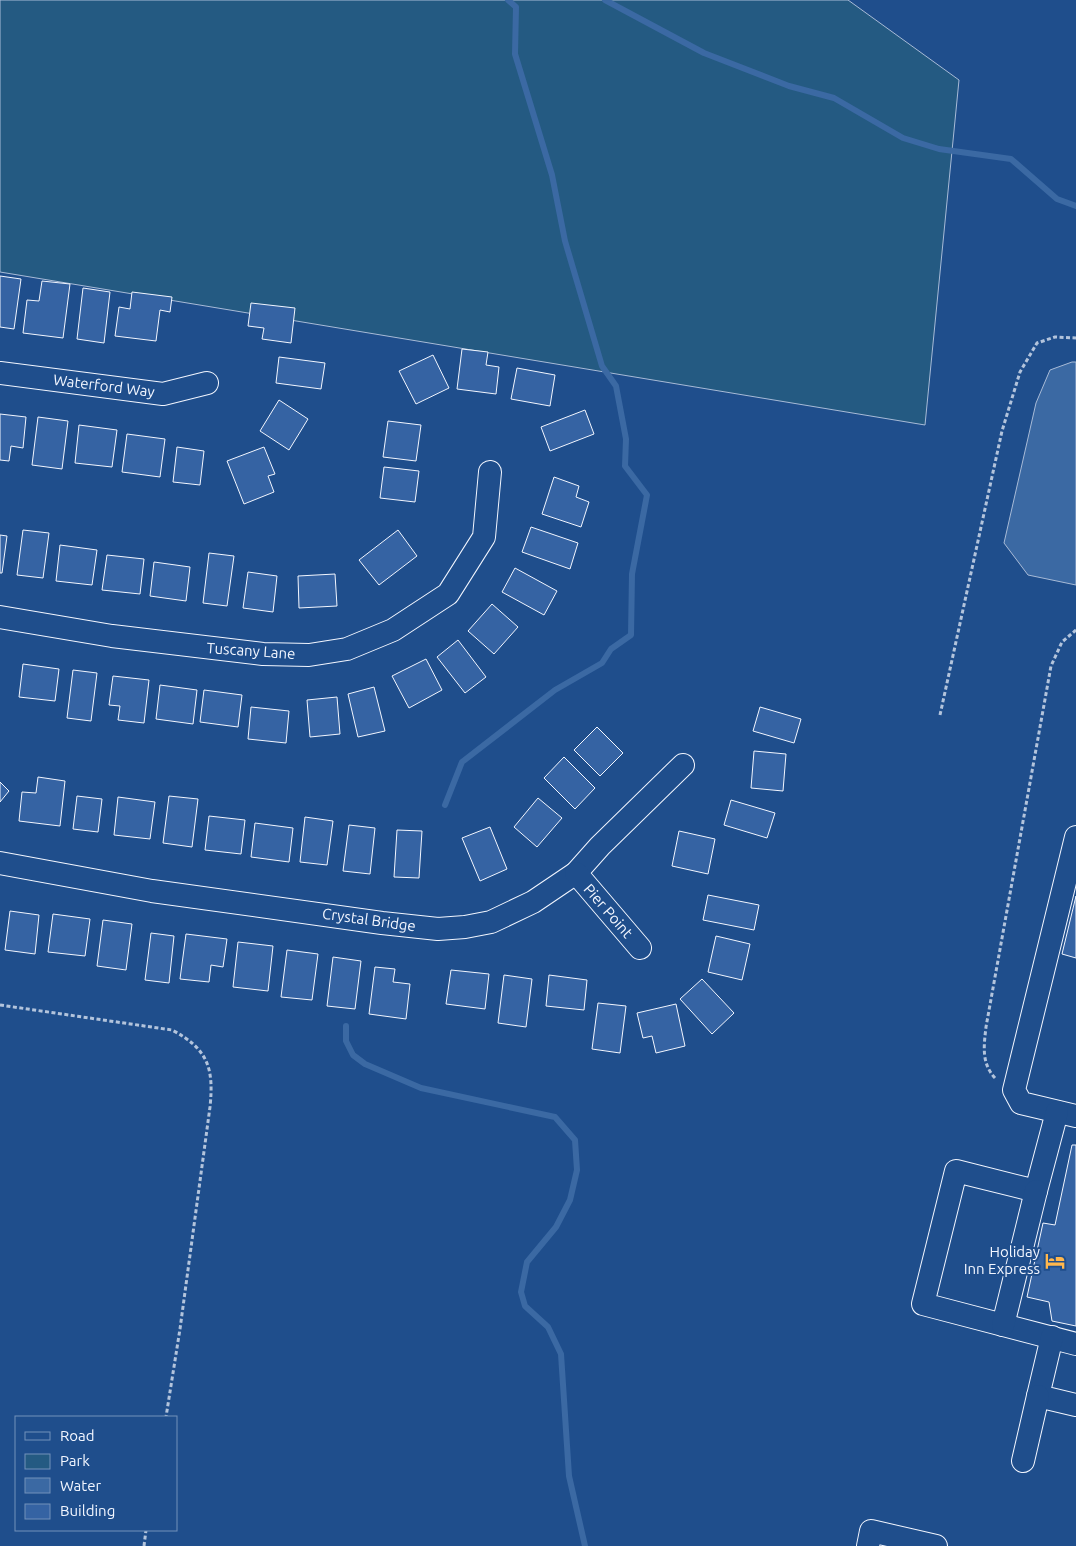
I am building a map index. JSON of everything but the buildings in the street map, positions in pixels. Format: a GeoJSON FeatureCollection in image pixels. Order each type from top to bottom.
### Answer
{"type":"FeatureCollection","features":[{"type":"Feature","properties":{"kind":"street","name":"Waterford Way"},"geometry":{"type":"LineString","coordinates":[[0,373],[163,394],[207,383]]}},
{"type":"Feature","properties":{"kind":"street","name":"Tuscany Lane"},"geometry":{"type":"LineString","coordinates":[[0,617],[112,636],[263,654],[309,654],[348,649],[393,630],[448,594],[484,537],[490,472]]}},
{"type":"Feature","properties":{"kind":"street","name":"Crystal Bridge"},"geometry":{"type":"LineString","coordinates":[[0,863],[152,890],[382,923],[438,929],[465,927],[491,922],[533,902],[576,873],[600,846],[683,765]]}},
{"type":"Feature","properties":{"kind":"street"},"geometry":{"type":"LineString","coordinates":[[1003,1325],[1036,1191],[1067,1114],[1021,1103],[1014,1090],[1076,836]]}},
{"type":"Feature","properties":{"kind":"street","name":"Pier Point"},"geometry":{"type":"LineString","coordinates":[[576,873],[640,948]]}},
{"type":"Feature","properties":{"kind":"street"},"geometry":{"type":"LineString","coordinates":[[1036,1191],[956,1171],[923,1304],[1076,1344]]}},
{"type":"Feature","properties":{"kind":"street"},"geometry":{"type":"LineString","coordinates":[[1023,1461],[1052,1337]]}},
{"type":"Feature","properties":{"kind":"street"},"geometry":{"type":"LineString","coordinates":[[1038,1396],[1076,1405]]}},
{"type":"Feature","properties":{"kind":"street"},"geometry":{"type":"LineString","coordinates":[[868,1546],[872,1531],[936,1546]]}},
{"type":"Feature","properties":{"kind":"path"},"geometry":{"type":"LineString","coordinates":[[940,715],[1002,431],[1020,372],[1037,343],[1055,337],[1076,338]]}},
{"type":"Feature","properties":{"kind":"path"},"geometry":{"type":"LineString","coordinates":[[1014,1090],[999,1082],[989,1072],[983,1050],[986,1027],[1051,666],[1062,642],[1076,630]]}},
{"type":"Feature","properties":{"kind":"path"},"geometry":{"type":"LineString","coordinates":[[0,1005],[172,1030],[198,1047],[210,1068],[212,1080],[210,1107],[166,1416]]}},
{"type":"Feature","properties":{"kind":"path"},"geometry":{"type":"LineString","coordinates":[[144,1546],[146,1531]]}},
{"type":"Feature","properties":{"kind":"green space"},"geometry":{"type":"Polygon","coordinates":[[[0,0],[848,0],[959,80],[925,425],[0,272],[0,0]]]}},
{"type":"Feature","properties":{"kind":"water"},"geometry":{"type":"Polygon","coordinates":[[[1076,362],[1076,585],[1028,575],[1004,543],[1036,403],[1050,370],[1076,362]]]}},
{"type":"Feature","properties":{"kind":"waterway"},"geometry":{"type":"LineString","coordinates":[[445,805],[462,762],[555,690],[602,663],[611,649],[631,635],[632,574],[647,495],[625,466],[626,439],[616,386],[602,366],[565,241],[552,175],[515,54],[516,7],[508,0]]}},
{"type":"Feature","properties":{"kind":"waterway"},"geometry":{"type":"LineString","coordinates":[[605,0],[704,53],[789,86],[834,98],[903,138],[939,149],[1011,159],[1057,199],[1076,206]]}},
{"type":"Feature","properties":{"kind":"waterway"},"geometry":{"type":"LineString","coordinates":[[346,1026],[346,1041],[353,1055],[365,1064],[421,1088],[555,1117],[575,1140],[577,1170],[570,1200],[556,1227],[527,1262],[521,1292],[525,1306],[548,1327],[561,1354],[569,1476],[585,1546]]}},
{"type":"Feature","properties":{"kind":"place","name":"Holiday Inn Express"},"geometry":{"type":"Point","coordinates":[1055,1261]}}]}
